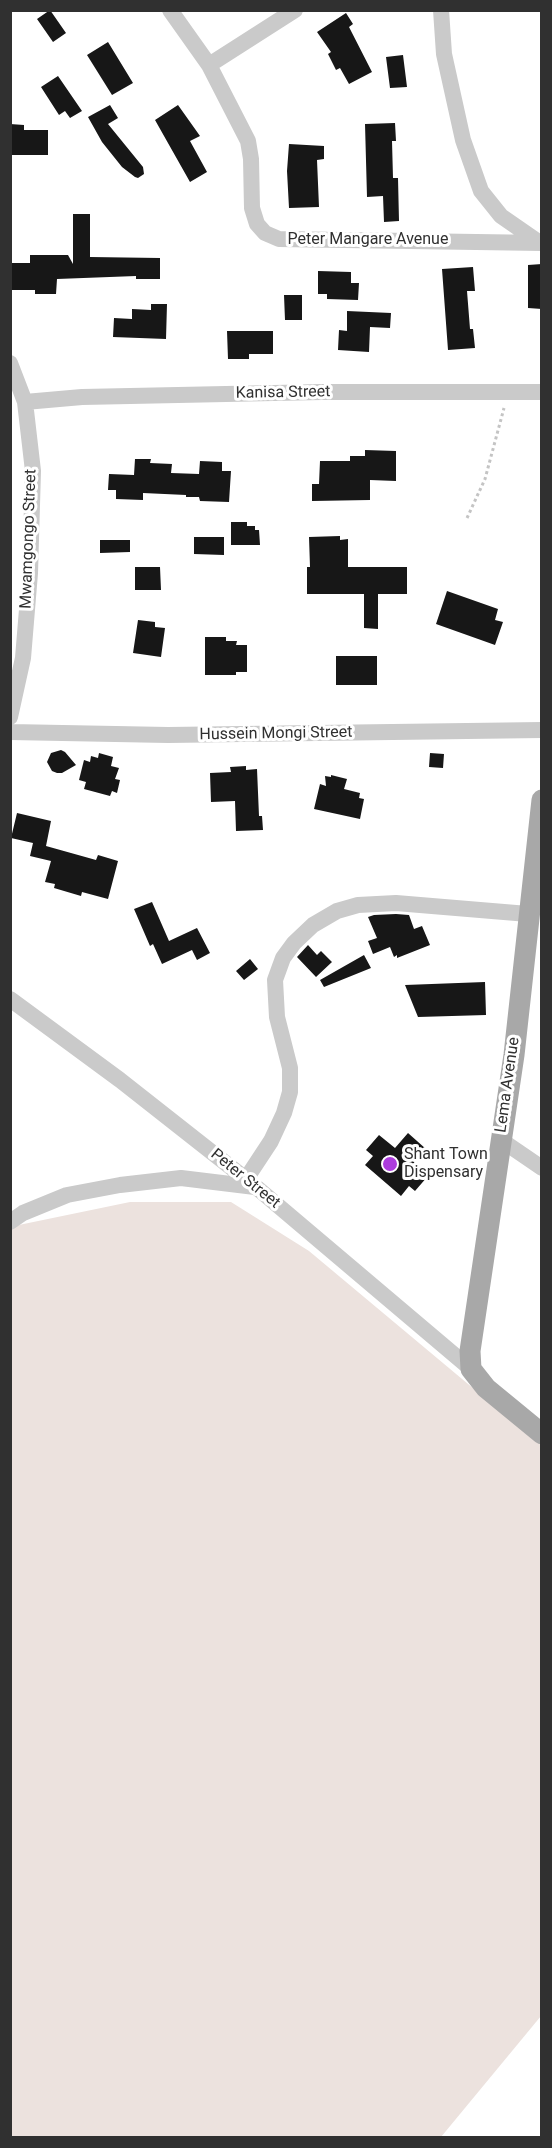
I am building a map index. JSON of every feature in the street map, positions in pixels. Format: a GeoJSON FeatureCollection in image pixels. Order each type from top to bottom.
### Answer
{"type":"FeatureCollection","features":[{"type":"Feature","properties":{"kind":"main road","name":"Lema Avenue"},"geometry":{"type":"LineString","coordinates":[[471,1369],[470,1351],[473,1326],[514,1055],[542,800]]}},
{"type":"Feature","properties":{"kind":"main road"},"geometry":{"type":"LineString","coordinates":[[471,1369],[486,1388],[542,1434]]}},
{"type":"Feature","properties":{"kind":"street","name":"Peter Mangare Avenue"},"geometry":{"type":"LineString","coordinates":[[170,10],[209,65],[248,141],[251,159],[252,208],[257,224],[265,232],[279,240],[541,243]]}},
{"type":"Feature","properties":{"kind":"street"},"geometry":{"type":"LineString","coordinates":[[209,65],[295,10]]}},
{"type":"Feature","properties":{"kind":"street"},"geometry":{"type":"LineString","coordinates":[[441,10],[444,54],[458,118],[481,192],[501,216],[541,243]]}},
{"type":"Feature","properties":{"kind":"street","name":"Mwamgongo Street"},"geometry":{"type":"LineString","coordinates":[[10,363],[25,402],[33,471],[30,573],[23,658],[10,717]]}},
{"type":"Feature","properties":{"kind":"street","name":"Kanisa Street"},"geometry":{"type":"LineString","coordinates":[[25,402],[104,396],[322,392],[542,392]]}},
{"type":"Feature","properties":{"kind":"street","name":"Hussein Mongi Street"},"geometry":{"type":"LineString","coordinates":[[10,732],[168,735],[542,730]]}},
{"type":"Feature","properties":{"kind":"street"},"geometry":{"type":"LineString","coordinates":[[10,1221],[23,1213],[67,1195],[120,1185],[181,1178],[251,1183],[284,1113],[290,1092],[290,1068],[284,1036],[277,1017],[275,980],[283,958],[294,943],[313,925],[337,912],[358,905],[396,903],[528,914]]}},
{"type":"Feature","properties":{"kind":"street","name":"Peter Street"},"geometry":{"type":"LineString","coordinates":[[10,999],[120,1080],[251,1183],[471,1369]]}},
{"type":"Feature","properties":{"kind":"street"},"geometry":{"type":"LineString","coordinates":[[501,1140],[542,1168]]}},
{"type":"Feature","properties":{"kind":"path"},"geometry":{"type":"LineString","coordinates":[[467,518],[485,479],[508,392]]}},
{"type":"Feature","properties":{"kind":"shaded area"},"geometry":{"type":"Polygon","coordinates":[[[130,1202],[231,1202],[309,1251],[541,1445],[541,2016],[441,2137],[11,2137],[10,1229],[14,1226],[130,1202]]]}},
{"type":"Feature","properties":{"kind":"building"},"geometry":{"type":"Polygon","coordinates":[[[50,10],[66,33],[53,42],[37,19],[50,10]]]}},
{"type":"Feature","properties":{"kind":"building"},"geometry":{"type":"Polygon","coordinates":[[[346,13],[353,24],[349,27],[372,72],[349,84],[340,68],[336,70],[328,54],[331,52],[317,32],[346,13]]]}},
{"type":"Feature","properties":{"kind":"building"},"geometry":{"type":"Polygon","coordinates":[[[108,42],[133,83],[112,95],[87,55],[108,42]]]}},
{"type":"Feature","properties":{"kind":"building"},"geometry":{"type":"Polygon","coordinates":[[[403,55],[407,87],[390,88],[386,57],[403,55]]]}},
{"type":"Feature","properties":{"kind":"building"},"geometry":{"type":"Polygon","coordinates":[[[58,76],[82,111],[70,118],[65,111],[59,115],[41,87],[58,76]]]}},
{"type":"Feature","properties":{"kind":"building"},"geometry":{"type":"Polygon","coordinates":[[[110,105],[118,118],[108,124],[143,167],[144,174],[138,178],[122,167],[102,142],[88,117],[110,105]]]}},
{"type":"Feature","properties":{"kind":"building"},"geometry":{"type":"Polygon","coordinates":[[[178,105],[200,136],[190,141],[207,172],[190,182],[155,120],[178,105]]]}},
{"type":"Feature","properties":{"kind":"building"},"geometry":{"type":"Polygon","coordinates":[[[395,123],[396,141],[392,141],[393,178],[398,178],[399,221],[384,222],[383,196],[367,197],[365,124],[395,123]]]}},
{"type":"Feature","properties":{"kind":"building"},"geometry":{"type":"Polygon","coordinates":[[[10,124],[24,125],[24,130],[48,130],[48,155],[10,155],[10,124]]]}},
{"type":"Feature","properties":{"kind":"building"},"geometry":{"type":"Polygon","coordinates":[[[289,144],[324,146],[324,159],[317,160],[319,207],[289,208],[287,171],[289,144]]]}},
{"type":"Feature","properties":{"kind":"building"},"geometry":{"type":"Polygon","coordinates":[[[73,214],[90,214],[90,257],[160,258],[160,279],[136,279],[136,276],[57,279],[56,294],[35,294],[35,290],[10,290],[10,263],[30,263],[30,255],[68,255],[73,264],[73,214]]]}},
{"type":"Feature","properties":{"kind":"building"},"geometry":{"type":"Polygon","coordinates":[[[542,264],[542,309],[528,308],[528,265],[542,264]]]}},
{"type":"Feature","properties":{"kind":"building"},"geometry":{"type":"Polygon","coordinates":[[[473,267],[475,291],[467,291],[470,329],[473,329],[475,348],[448,350],[442,269],[473,267]]]}},
{"type":"Feature","properties":{"kind":"building"},"geometry":{"type":"Polygon","coordinates":[[[318,271],[351,272],[351,283],[359,283],[358,300],[327,299],[327,294],[318,294],[318,271]]]}},
{"type":"Feature","properties":{"kind":"building"},"geometry":{"type":"Polygon","coordinates":[[[284,295],[302,295],[302,320],[285,320],[284,295]]]}},
{"type":"Feature","properties":{"kind":"building"},"geometry":{"type":"Polygon","coordinates":[[[151,304],[167,304],[166,339],[113,337],[114,318],[132,319],[132,309],[151,310],[151,304]]]}},
{"type":"Feature","properties":{"kind":"building"},"geometry":{"type":"Polygon","coordinates":[[[347,311],[391,313],[390,328],[370,327],[369,352],[338,350],[339,330],[347,331],[347,311]]]}},
{"type":"Feature","properties":{"kind":"building"},"geometry":{"type":"Polygon","coordinates":[[[227,331],[273,331],[273,354],[249,354],[249,359],[228,359],[227,331]]]}},
{"type":"Feature","properties":{"kind":"building"},"geometry":{"type":"Polygon","coordinates":[[[365,450],[396,451],[396,481],[370,480],[370,500],[312,501],[312,484],[319,484],[320,461],[350,461],[350,456],[365,456],[365,450]]]}},
{"type":"Feature","properties":{"kind":"building"},"geometry":{"type":"Polygon","coordinates":[[[135,459],[151,459],[150,463],[172,464],[171,473],[199,474],[200,461],[222,462],[222,471],[231,471],[229,502],[200,501],[199,497],[186,497],[186,495],[143,493],[143,500],[116,499],[116,490],[108,490],[109,474],[134,475],[135,459]]]}},
{"type":"Feature","properties":{"kind":"building"},"geometry":{"type":"Polygon","coordinates":[[[231,522],[247,522],[247,526],[255,526],[255,530],[259,530],[260,545],[231,545],[231,522]]]}},
{"type":"Feature","properties":{"kind":"building"},"geometry":{"type":"Polygon","coordinates":[[[340,536],[340,540],[348,539],[348,567],[407,567],[407,594],[378,594],[378,629],[364,628],[364,594],[307,594],[307,567],[310,567],[309,537],[340,536]]]}},
{"type":"Feature","properties":{"kind":"building"},"geometry":{"type":"Polygon","coordinates":[[[194,537],[224,537],[224,555],[194,554],[194,537]]]}},
{"type":"Feature","properties":{"kind":"building"},"geometry":{"type":"Polygon","coordinates":[[[100,540],[130,540],[130,552],[100,553],[100,540]]]}},
{"type":"Feature","properties":{"kind":"building"},"geometry":{"type":"Polygon","coordinates":[[[135,567],[160,567],[161,590],[135,590],[135,567]]]}},
{"type":"Feature","properties":{"kind":"building"},"geometry":{"type":"Polygon","coordinates":[[[447,591],[498,609],[495,620],[503,622],[495,645],[436,624],[447,591]]]}},
{"type":"Feature","properties":{"kind":"building"},"geometry":{"type":"Polygon","coordinates":[[[138,620],[155,622],[155,627],[165,628],[161,657],[133,653],[138,620]]]}},
{"type":"Feature","properties":{"kind":"building"},"geometry":{"type":"Polygon","coordinates":[[[205,637],[226,637],[226,641],[237,641],[236,645],[247,645],[247,672],[236,672],[236,675],[205,675],[205,637]]]}},
{"type":"Feature","properties":{"kind":"building"},"geometry":{"type":"Polygon","coordinates":[[[336,656],[377,656],[377,685],[336,685],[336,656]]]}},
{"type":"Feature","properties":{"kind":"building"},"geometry":{"type":"Polygon","coordinates":[[[61,750],[76,765],[62,773],[57,773],[52,771],[47,762],[51,753],[61,750]]]}},
{"type":"Feature","properties":{"kind":"building"},"geometry":{"type":"Polygon","coordinates":[[[99,753],[113,757],[111,766],[119,768],[115,779],[120,780],[117,793],[112,791],[110,796],[84,789],[86,782],[79,780],[84,760],[90,762],[91,756],[98,758],[99,753]]]}},
{"type":"Feature","properties":{"kind":"building"},"geometry":{"type":"Polygon","coordinates":[[[430,753],[444,754],[443,768],[429,767],[430,753]]]}},
{"type":"Feature","properties":{"kind":"building"},"geometry":{"type":"Polygon","coordinates":[[[246,766],[246,770],[257,769],[259,816],[262,816],[263,830],[236,831],[235,801],[211,802],[210,773],[231,772],[230,767],[246,766]]]}},
{"type":"Feature","properties":{"kind":"building"},"geometry":{"type":"Polygon","coordinates":[[[331,775],[347,779],[344,789],[360,793],[359,798],[364,799],[360,819],[314,809],[320,784],[326,786],[325,776],[331,777],[331,775]]]}},
{"type":"Feature","properties":{"kind":"building"},"geometry":{"type":"Polygon","coordinates":[[[17,813],[51,821],[46,846],[96,860],[98,855],[118,861],[108,899],[82,892],[81,896],[54,888],[55,884],[45,882],[51,861],[30,856],[33,843],[11,838],[17,813]]]}},
{"type":"Feature","properties":{"kind":"building"},"geometry":{"type":"Polygon","coordinates":[[[152,902],[169,941],[197,928],[210,953],[197,960],[192,950],[162,964],[153,944],[150,946],[134,909],[152,902]]]}},
{"type":"Feature","properties":{"kind":"building"},"geometry":{"type":"Polygon","coordinates":[[[409,915],[414,929],[422,926],[430,945],[397,958],[397,955],[394,957],[390,947],[373,954],[368,941],[377,938],[368,917],[409,915]]]}},
{"type":"Feature","properties":{"kind":"building"},"geometry":{"type":"Polygon","coordinates":[[[308,945],[317,955],[321,951],[332,962],[316,977],[297,957],[308,945]]]}},
{"type":"Feature","properties":{"kind":"building"},"geometry":{"type":"Polygon","coordinates":[[[364,955],[371,968],[324,987],[320,980],[364,955]]]}},
{"type":"Feature","properties":{"kind":"building"},"geometry":{"type":"Polygon","coordinates":[[[250,959],[258,969],[244,980],[236,971],[250,959]]]}},
{"type":"Feature","properties":{"kind":"building"},"geometry":{"type":"Polygon","coordinates":[[[485,982],[486,1015],[418,1017],[405,985],[485,982]]]}},
{"type":"Feature","properties":{"kind":"building","name":"Shant Town Dispensary"},"geometry":{"type":"Polygon","coordinates":[[[408,1133],[426,1149],[413,1164],[428,1176],[415,1191],[409,1186],[401,1196],[365,1165],[373,1156],[366,1150],[379,1135],[395,1148],[408,1133]]]}},
{"type":"Feature","properties":{"kind":"place","name":"Shant Town Dispensary"},"geometry":{"type":"Point","coordinates":[390,1164]}}]}
